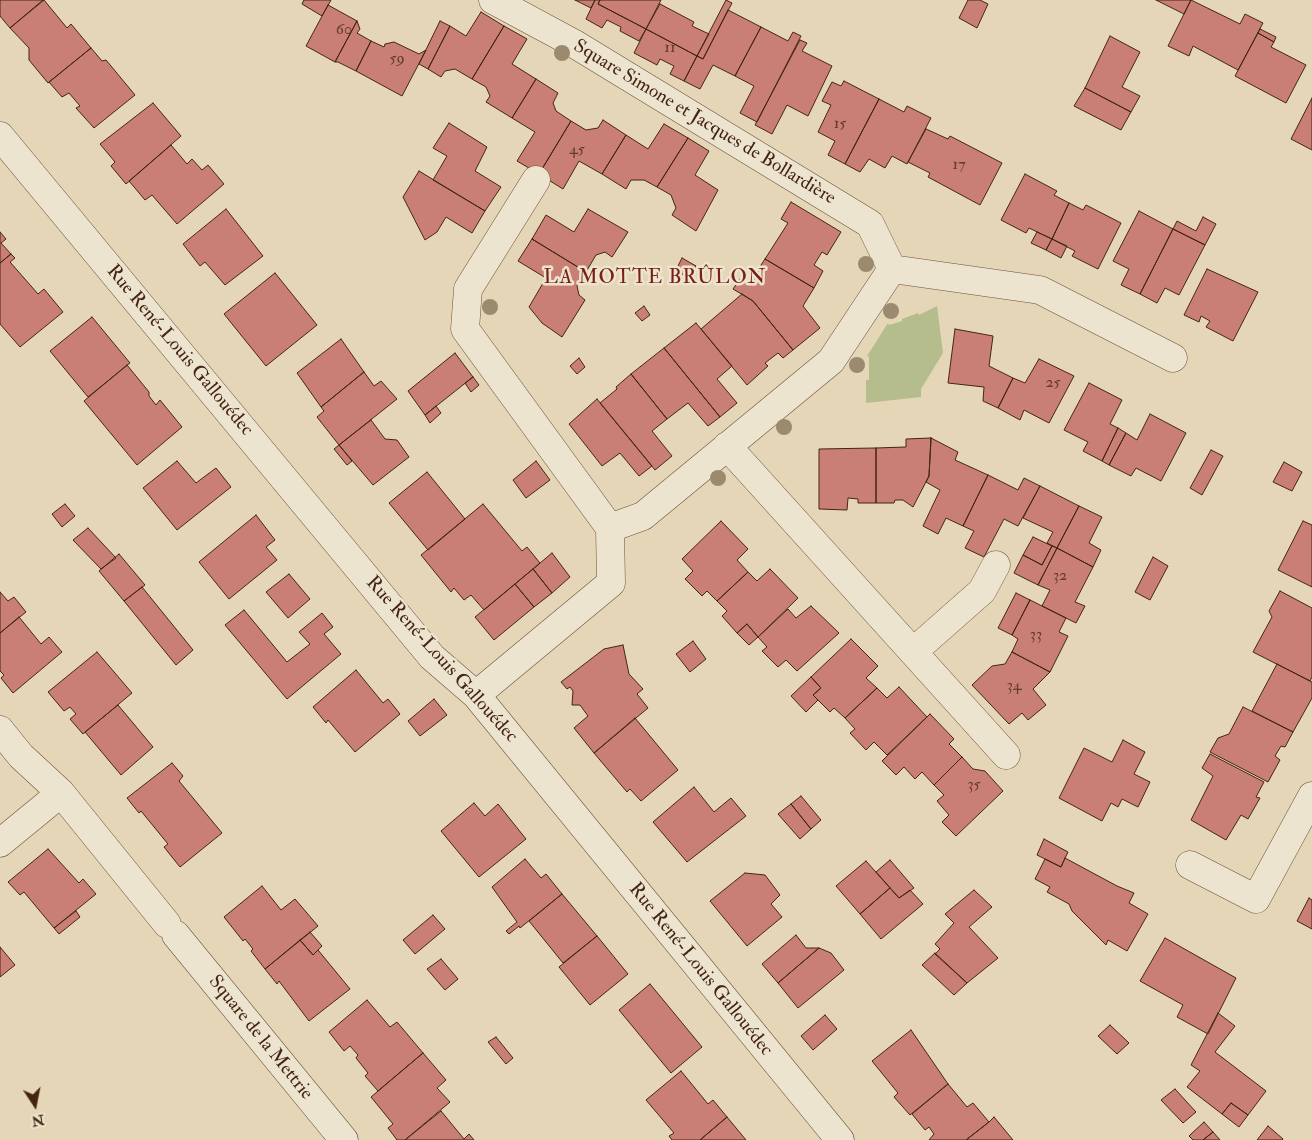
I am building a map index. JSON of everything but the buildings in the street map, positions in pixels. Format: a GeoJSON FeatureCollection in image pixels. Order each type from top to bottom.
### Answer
{"type":"FeatureCollection","features":[{"type":"Feature","properties":{"kind":"street","name":"Square Simone et Jacques de Bollardière"},"geometry":{"type":"LineString","coordinates":[[493,0],[574,43],[870,224],[892,269]]}},
{"type":"Feature","properties":{"kind":"street","name":"Rue René-Louis Gallouédec"},"geometry":{"type":"LineString","coordinates":[[0,136],[432,657],[476,695],[840,1140]]}},
{"type":"Feature","properties":{"kind":"street"},"geometry":{"type":"LineString","coordinates":[[476,695],[611,584],[610,528],[466,329],[468,290],[536,180]]}},
{"type":"Feature","properties":{"kind":"street"},"geometry":{"type":"LineString","coordinates":[[610,528],[643,516],[831,361],[892,269],[1040,290],[1173,358]]}},
{"type":"Feature","properties":{"kind":"street"},"geometry":{"type":"LineString","coordinates":[[727,446],[1006,755]]}},
{"type":"Feature","properties":{"kind":"street"},"geometry":{"type":"LineString","coordinates":[[914,651],[982,591],[996,565]]}},
{"type":"Feature","properties":{"kind":"street","name":"Square de la Mettrie"},"geometry":{"type":"LineString","coordinates":[[0,730],[22,756],[61,792],[344,1140]]}},
{"type":"Feature","properties":{"kind":"street"},"geometry":{"type":"LineString","coordinates":[[0,843],[61,792]]}},
{"type":"Feature","properties":{"kind":"street"},"geometry":{"type":"LineString","coordinates":[[1190,865],[1256,900],[1312,796]]}},
{"type":"Feature","properties":{"kind":"green space"},"geometry":{"type":"Polygon","coordinates":[[[937,306],[943,353],[921,389],[921,397],[866,403],[866,380],[869,380],[869,357],[867,356],[888,323],[889,325],[902,321],[902,319],[918,313],[919,315],[937,306]]]}},
{"type":"Feature","properties":{"kind":"district","name":"LA MOTTE BRÛLON"},"geometry":{"type":"Point","coordinates":[655,279]}}]}
